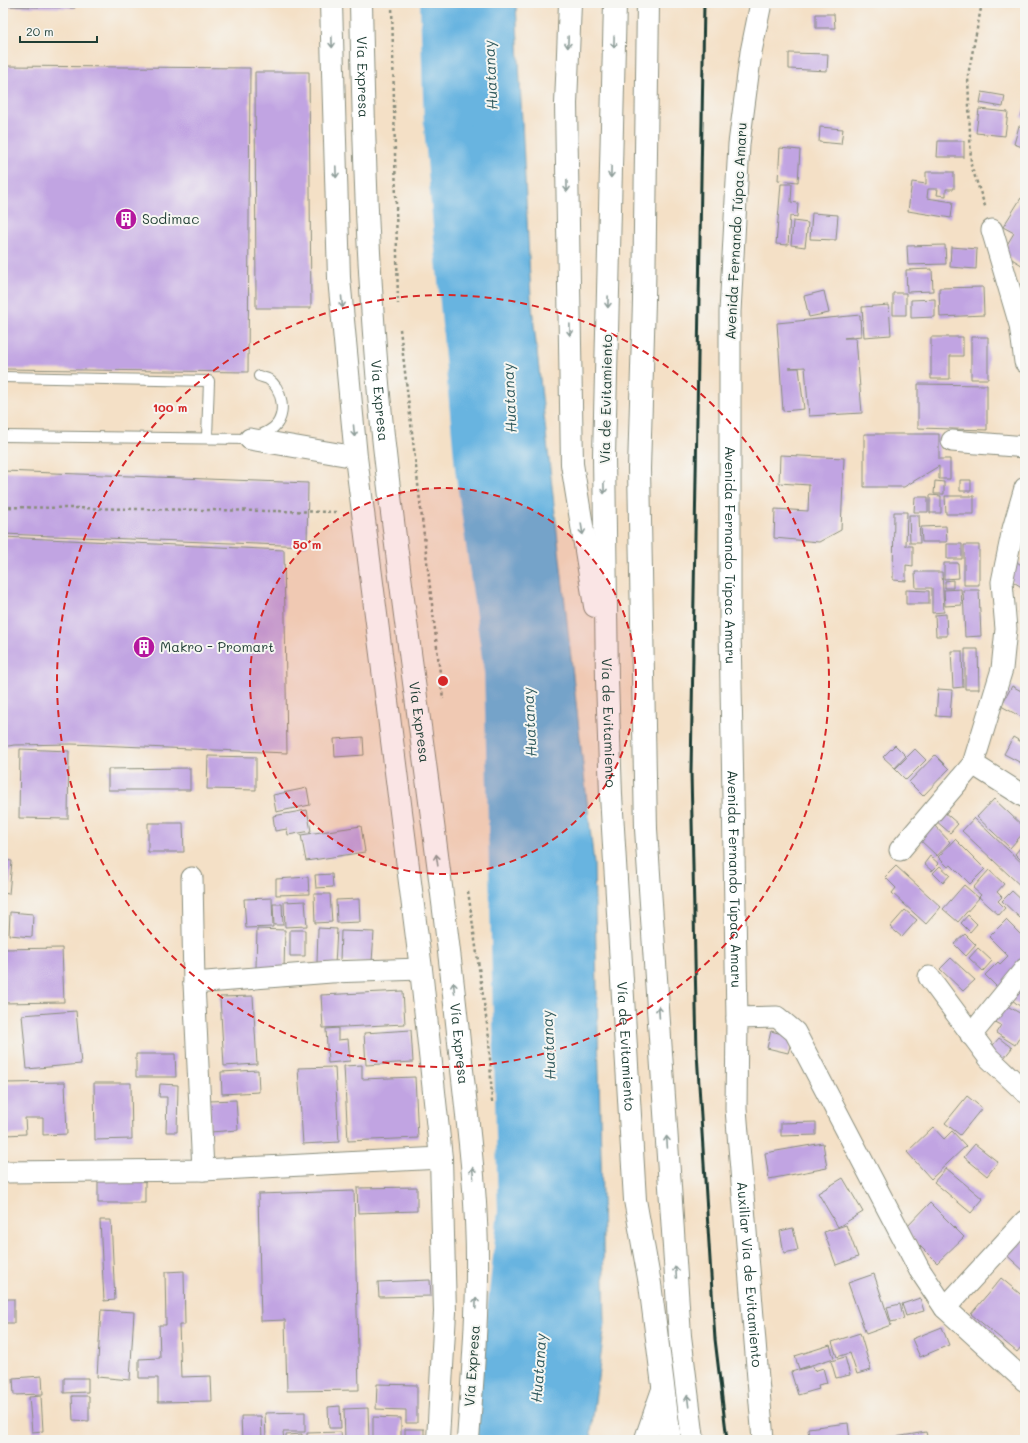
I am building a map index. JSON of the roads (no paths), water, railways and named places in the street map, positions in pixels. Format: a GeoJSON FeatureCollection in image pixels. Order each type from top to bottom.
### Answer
{"type":"FeatureCollection","features":[{"type":"Feature","properties":{"kind":"main road","name":"Vía Expresa"},"geometry":{"type":"LineString","coordinates":[[331,3],[339,278],[356,457],[421,969],[440,1158],[445,1312],[438,1440]]}},
{"type":"Feature","properties":{"kind":"main road","name":"Vía Expresa"},"geometry":{"type":"LineString","coordinates":[[361,3],[364,166],[369,287],[384,444],[420,739],[450,948],[475,1192],[478,1274],[468,1440]]}},
{"type":"Feature","properties":{"kind":"main road"},"geometry":{"type":"LineString","coordinates":[[570,3],[566,104],[572,464],[606,680]]}},
{"type":"Feature","properties":{"kind":"main road","name":"Vía de Evitamiento"},"geometry":{"type":"LineString","coordinates":[[614,3],[604,456],[606,680],[611,802],[635,1200],[650,1284],[670,1440]]}},
{"type":"Feature","properties":{"kind":"main road"},"geometry":{"type":"LineString","coordinates":[[648,3],[644,301],[638,469],[646,829],[680,1336],[693,1440]]}},
{"type":"Feature","properties":{"kind":"street","name":"Avenida Fernando Túpac Amaru"},"geometry":{"type":"LineString","coordinates":[[736,1109],[737,1018],[730,630],[730,312],[739,144],[751,52],[761,3]]}},
{"type":"Feature","properties":{"kind":"street"},"geometry":{"type":"LineString","coordinates":[[992,230],[1020,325],[1025,362]]}},
{"type":"Feature","properties":{"kind":"street"},"geometry":{"type":"LineString","coordinates":[[250,439],[356,457]]}},
{"type":"Feature","properties":{"kind":"street"},"geometry":{"type":"LineString","coordinates":[[952,441],[1025,446]]}},
{"type":"Feature","properties":{"kind":"street"},"geometry":{"type":"LineString","coordinates":[[900,850],[973,764],[1002,669],[1006,630],[1002,582],[1013,529],[1025,488]]}},
{"type":"Feature","properties":{"kind":"street"},"geometry":{"type":"LineString","coordinates":[[973,764],[1025,796]]}},
{"type":"Feature","properties":{"kind":"street"},"geometry":{"type":"LineString","coordinates":[[192,878],[194,983],[203,1170]]}},
{"type":"Feature","properties":{"kind":"street"},"geometry":{"type":"LineString","coordinates":[[194,983],[331,972],[421,969]]}},
{"type":"Feature","properties":{"kind":"street"},"geometry":{"type":"LineString","coordinates":[[971,1035],[1025,969]]}},
{"type":"Feature","properties":{"kind":"street"},"geometry":{"type":"LineString","coordinates":[[929,977],[989,1058],[1025,1092]]}},
{"type":"Feature","properties":{"kind":"street"},"geometry":{"type":"LineString","coordinates":[[737,1018],[776,1017],[795,1032],[919,1269],[946,1308],[1025,1381]]}},
{"type":"Feature","properties":{"kind":"street","name":"Auxiliar Via de Evitamiento"},"geometry":{"type":"LineString","coordinates":[[736,1109],[763,1440]]}},
{"type":"Feature","properties":{"kind":"street"},"geometry":{"type":"LineString","coordinates":[[3,1172],[203,1170],[440,1158]]}},
{"type":"Feature","properties":{"kind":"street"},"geometry":{"type":"LineString","coordinates":[[946,1308],[1025,1221]]}},
{"type":"Feature","properties":{"kind":"street"},"geometry":{"type":"LineString","coordinates":[[645,1440],[663,1388]]}},
{"type":"Feature","properties":{"kind":"lane"},"geometry":{"type":"LineString","coordinates":[[3,436],[207,437],[250,439],[266,433],[277,424],[282,411],[280,397],[274,386],[268,379],[259,376]]}},
{"type":"Feature","properties":{"kind":"lane"},"geometry":{"type":"LineString","coordinates":[[3,377],[209,381],[207,437]]}},
{"type":"Feature","properties":{"kind":"water","name":"Huatanay"},"geometry":{"type":"Polygon","coordinates":[[[443,3],[516,3],[531,298],[594,864],[605,1323],[590,1440],[496,1440],[521,1212],[507,671],[478,467],[447,127],[443,3]]]}},
{"type":"Feature","properties":{"kind":"waterway"},"geometry":{"type":"LineString","coordinates":[[443,3],[447,127],[478,467],[507,671],[521,1212],[496,1440]]}},
{"type":"Feature","properties":{"kind":"railway"},"geometry":{"type":"LineString","coordinates":[[704,3],[691,772],[697,1053],[715,1339],[727,1440]]}},
{"type":"Feature","properties":{"kind":"place","name":"Sodimac"},"geometry":{"type":"Point","coordinates":[126,219]}},
{"type":"Feature","properties":{"kind":"place","name":"Makro - Promart"},"geometry":{"type":"Point","coordinates":[144,647]}}]}
